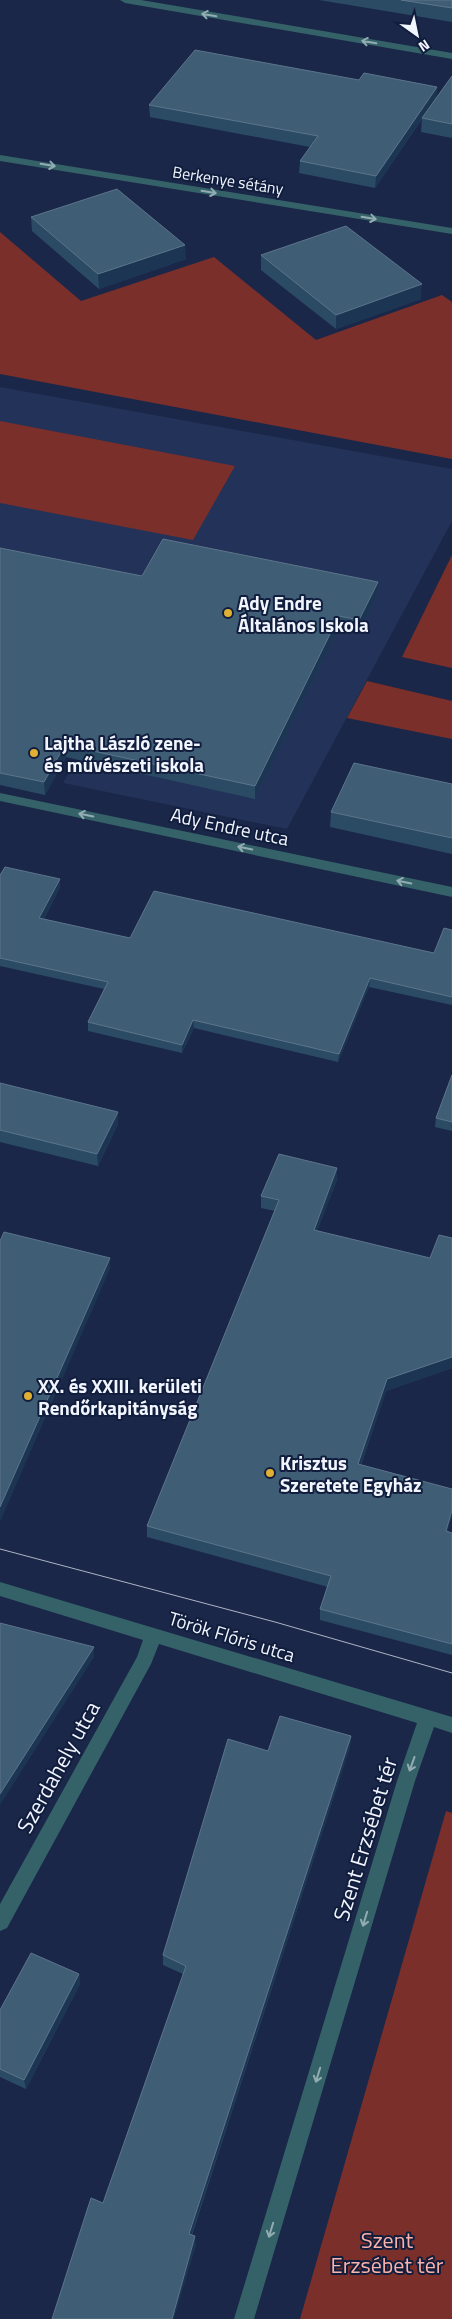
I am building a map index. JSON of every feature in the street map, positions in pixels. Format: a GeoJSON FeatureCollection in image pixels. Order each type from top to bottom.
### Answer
{"type":"FeatureCollection","features":[{"type":"Feature","properties":{"kind":"street"},"geometry":{"type":"LineString","coordinates":[[125,0],[452,56]]}},
{"type":"Feature","properties":{"kind":"street","name":"Berkenye sétány"},"geometry":{"type":"LineString","coordinates":[[0,158],[452,231]]}},
{"type":"Feature","properties":{"kind":"street","name":"Ady Endre utca"},"geometry":{"type":"LineString","coordinates":[[0,797],[452,892]]}},
{"type":"Feature","properties":{"kind":"street","name":"Török Flóris utca"},"geometry":{"type":"LineString","coordinates":[[0,1589],[452,1725]]}},
{"type":"Feature","properties":{"kind":"street","name":"Szerdahely utca"},"geometry":{"type":"LineString","coordinates":[[0,1922],[146,1659],[154,1634]]}},
{"type":"Feature","properties":{"kind":"street","name":"Szent Erzsébet tér"},"geometry":{"type":"LineString","coordinates":[[244,2319],[406,1781],[428,1718]]}},
{"type":"Feature","properties":{"kind":"shaded area","name":"Ady Endre Általános Iskola"},"geometry":{"type":"Polygon","coordinates":[[[0,387],[452,469],[452,521],[287,829],[63,783],[98,722],[0,602],[0,387]]]}},
{"type":"Feature","properties":{"kind":"green space"},"geometry":{"type":"Polygon","coordinates":[[[0,232],[81,301],[214,257],[316,340],[442,295],[452,302],[452,459],[0,374],[0,232]]]}},
{"type":"Feature","properties":{"kind":"green space"},"geometry":{"type":"Polygon","coordinates":[[[0,421],[235,466],[193,540],[0,503],[0,421]]]}},
{"type":"Feature","properties":{"kind":"green space"},"geometry":{"type":"Polygon","coordinates":[[[452,555],[452,668],[402,657],[452,555]]]}},
{"type":"Feature","properties":{"kind":"green space"},"geometry":{"type":"Polygon","coordinates":[[[367,681],[452,701],[452,739],[347,718],[367,681]]]}},
{"type":"Feature","properties":{"kind":"green space","name":"Szent Erzsébet tér"},"geometry":{"type":"Polygon","coordinates":[[[446,1811],[452,1813],[452,2319],[300,2319],[446,1811]]]}},
{"type":"Feature","properties":{"kind":"building"},"geometry":{"type":"Polygon","coordinates":[[[401,0],[452,0],[452,8],[401,0]]]}},
{"type":"Feature","properties":{"kind":"building"},"geometry":{"type":"Polygon","coordinates":[[[195,50],[359,80],[364,73],[437,87],[376,176],[300,161],[318,136],[149,105],[195,50]]]}},
{"type":"Feature","properties":{"kind":"building"},"geometry":{"type":"Polygon","coordinates":[[[452,76],[452,124],[422,118],[452,76]]]}},
{"type":"Feature","properties":{"kind":"building"},"geometry":{"type":"Polygon","coordinates":[[[117,189],[185,245],[98,274],[31,217],[117,189]]]}},
{"type":"Feature","properties":{"kind":"building"},"geometry":{"type":"Polygon","coordinates":[[[346,226],[422,284],[336,315],[261,255],[346,226]]]}},
{"type":"Feature","properties":{"kind":"building"},"geometry":{"type":"Polygon","coordinates":[[[163,539],[378,582],[359,620],[339,616],[255,786],[65,745],[44,782],[0,773],[0,548],[142,576],[163,539]]]}},
{"type":"Feature","properties":{"kind":"building"},"geometry":{"type":"Polygon","coordinates":[[[354,763],[452,784],[452,838],[331,812],[354,763]]]}},
{"type":"Feature","properties":{"kind":"building"},"geometry":{"type":"Polygon","coordinates":[[[5,867],[60,879],[39,918],[130,938],[154,891],[434,953],[444,928],[452,930],[452,997],[370,978],[339,1054],[193,1020],[182,1045],[88,1022],[108,982],[0,958],[0,875],[5,867]]]}},
{"type":"Feature","properties":{"kind":"building"},"geometry":{"type":"Polygon","coordinates":[[[452,1075],[452,1122],[436,1118],[452,1075]]]}},
{"type":"Feature","properties":{"kind":"building"},"geometry":{"type":"Polygon","coordinates":[[[0,1083],[118,1112],[97,1154],[0,1130],[0,1083]]]}},
{"type":"Feature","properties":{"kind":"building"},"geometry":{"type":"Polygon","coordinates":[[[279,1154],[337,1168],[314,1230],[430,1258],[439,1235],[452,1238],[452,1357],[387,1379],[358,1464],[452,1489],[452,1510],[446,1531],[452,1533],[452,1644],[320,1609],[331,1576],[147,1526],[279,1200],[261,1196],[279,1154]]]}},
{"type":"Feature","properties":{"kind":"building","name":"XX. és XXIII. kerületi Rendőrkapitányság"},"geometry":{"type":"Polygon","coordinates":[[[4,1232],[110,1258],[0,1507],[0,1241],[4,1232]]]}},
{"type":"Feature","properties":{"kind":"building"},"geometry":{"type":"Polygon","coordinates":[[[0,1623],[94,1647],[0,1794],[0,1623]]]}},
{"type":"Feature","properties":{"kind":"building"},"geometry":{"type":"Polygon","coordinates":[[[280,1716],[351,1736],[189,2234],[195,2236],[172,2319],[52,2319],[91,2198],[103,2203],[186,1966],[163,1955],[228,1739],[268,1751],[280,1716]]]}},
{"type":"Feature","properties":{"kind":"building"},"geometry":{"type":"Polygon","coordinates":[[[31,1953],[79,1974],[24,2080],[0,2069],[0,2010],[31,1953]]]}},
{"type":"Feature","properties":{"kind":"tram line"},"geometry":{"type":"LineString","coordinates":[[0,1549],[275,1622],[452,1673]]}},
{"type":"Feature","properties":{"kind":"place","name":"Ady Endre Általános Iskola"},"geometry":{"type":"Point","coordinates":[228,613]}},
{"type":"Feature","properties":{"kind":"place","name":"Lajtha László zene- és művészeti iskola"},"geometry":{"type":"Point","coordinates":[34,753]}},
{"type":"Feature","properties":{"kind":"place","name":"XX. és XXIII. kerületi Rendőrkapitányság"},"geometry":{"type":"Point","coordinates":[28,1396]}},
{"type":"Feature","properties":{"kind":"place","name":"Krisztus Szeretete Egyház"},"geometry":{"type":"Point","coordinates":[270,1473]}}]}
